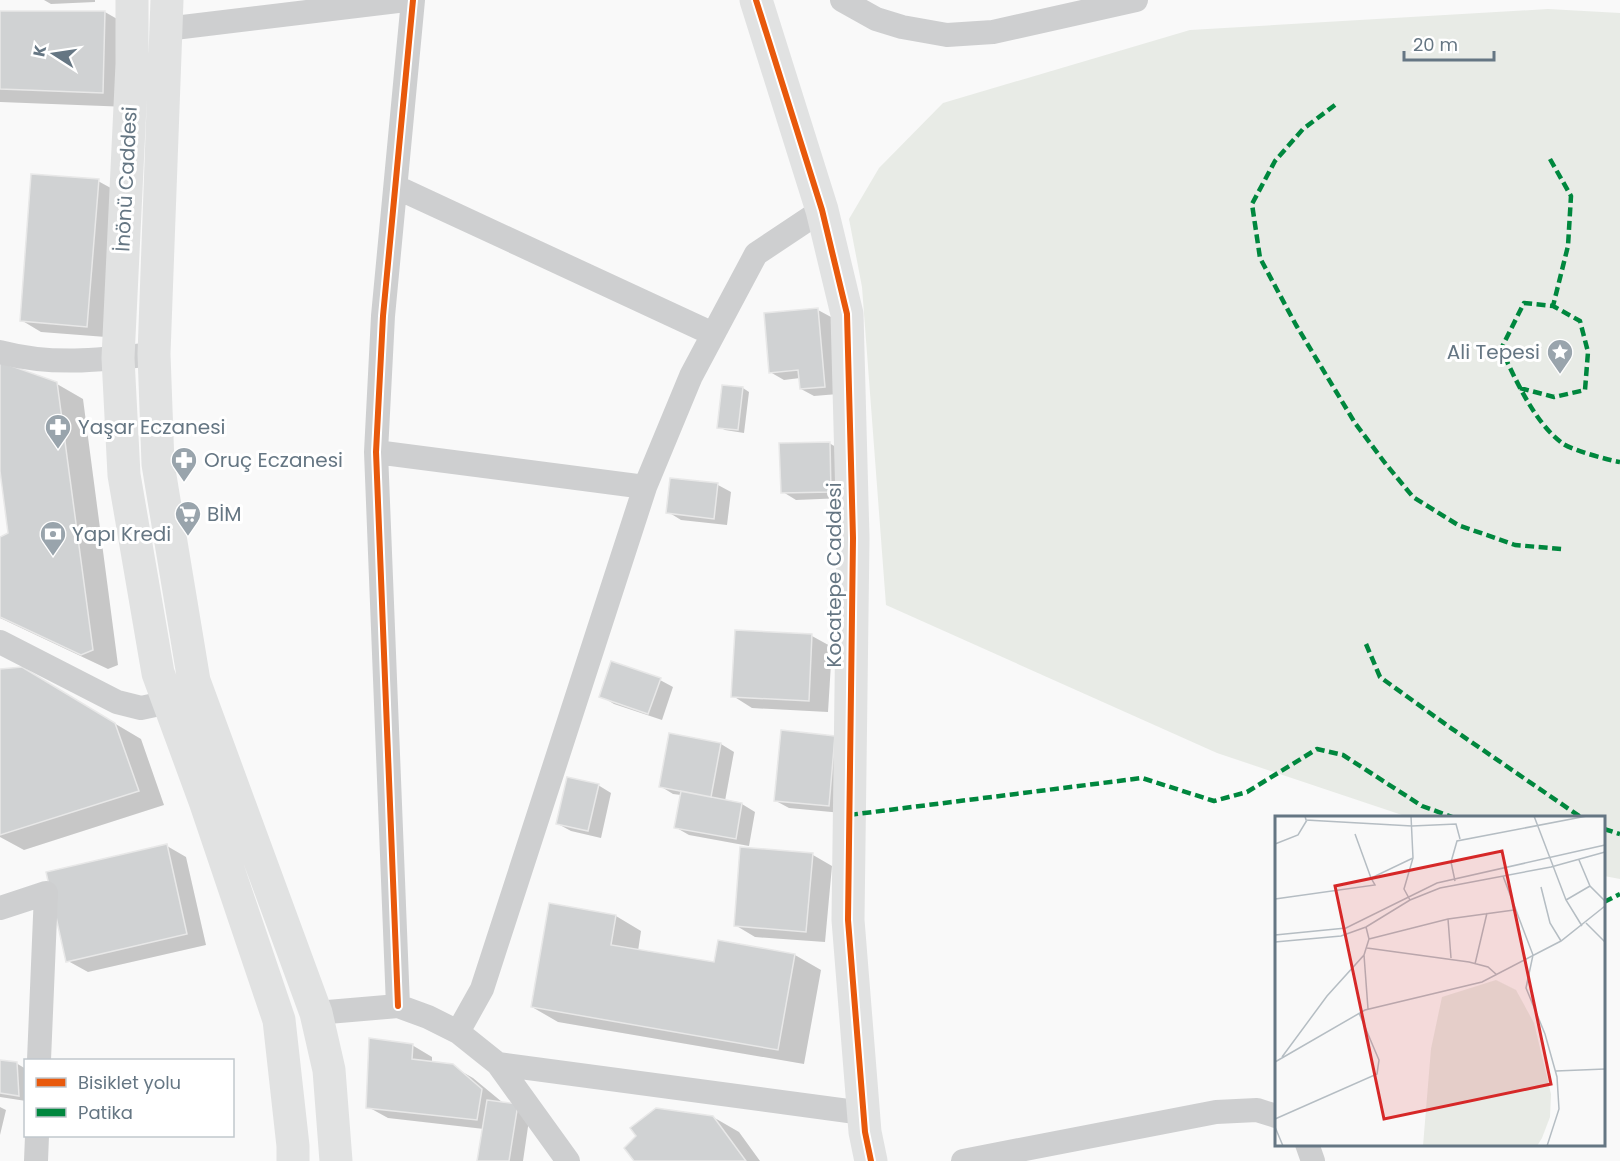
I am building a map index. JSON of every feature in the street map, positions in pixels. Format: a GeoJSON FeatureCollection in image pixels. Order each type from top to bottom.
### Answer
{"type":"FeatureCollection","features":[{"type":"Feature","properties":{"kind":"main road","name":"İnönü Caddesi"},"geometry":{"type":"LineString","coordinates":[[132,0],[132,64],[118,358],[124,475],[158,673],[205,801],[279,1020],[293,1146],[292,1161]]}},
{"type":"Feature","properties":{"kind":"main road","name":"Kocatepe Caddesi"},"geometry":{"type":"LineString","coordinates":[[756,0],[822,210],[847,314],[853,538],[848,920],[863,1113],[871,1161]]}},
{"type":"Feature","properties":{"kind":"main road","name":"İnönü Caddesi"},"geometry":{"type":"LineString","coordinates":[[167,15],[154,354],[158,464],[194,681],[316,1013],[329,1070],[336,1161]]}},
{"type":"Feature","properties":{"kind":"street"},"geometry":{"type":"LineString","coordinates":[[167,15],[406,0]]}},
{"type":"Feature","properties":{"kind":"street"},"geometry":{"type":"LineString","coordinates":[[398,1006],[376,452],[383,316],[413,0]]}},
{"type":"Feature","properties":{"kind":"street"},"geometry":{"type":"LineString","coordinates":[[842,0],[876,19],[902,27],[947,35],[993,32],[1136,0]]}},
{"type":"Feature","properties":{"kind":"street"},"geometry":{"type":"LineString","coordinates":[[396,187],[713,334]]}},
{"type":"Feature","properties":{"kind":"street"},"geometry":{"type":"LineString","coordinates":[[458,1032],[482,989],[645,487],[691,376],[756,254],[822,210]]}},
{"type":"Feature","properties":{"kind":"street"},"geometry":{"type":"LineString","coordinates":[[0,352],[33,359],[78,362],[154,354]]}},
{"type":"Feature","properties":{"kind":"street"},"geometry":{"type":"LineString","coordinates":[[376,452],[645,487]]}},
{"type":"Feature","properties":{"kind":"street"},"geometry":{"type":"LineString","coordinates":[[0,642],[117,702],[141,708],[169,702],[194,681]]}},
{"type":"Feature","properties":{"kind":"street"},"geometry":{"type":"LineString","coordinates":[[0,908],[46,893],[39,1059]]}},
{"type":"Feature","properties":{"kind":"street"},"geometry":{"type":"LineString","coordinates":[[316,1013],[398,1006],[428,1017],[458,1032],[498,1064],[568,1161]]}},
{"type":"Feature","properties":{"kind":"street"},"geometry":{"type":"LineString","coordinates":[[498,1064],[863,1113]]}},
{"type":"Feature","properties":{"kind":"street"},"geometry":{"type":"LineString","coordinates":[[963,1161],[1216,1112],[1257,1110],[1275,1116]]}},
{"type":"Feature","properties":{"kind":"street"},"geometry":{"type":"LineString","coordinates":[[36,1161],[37,1137]]}},
{"type":"Feature","properties":{"kind":"street"},"geometry":{"type":"LineString","coordinates":[[1308,1146],[1313,1161]]}},
{"type":"Feature","properties":{"kind":"shaded area"},"geometry":{"type":"Polygon","coordinates":[[[1548,9],[1620,13],[1620,879],[1605,876],[1605,816],[1405,816],[1217,753],[886,605],[862,287],[849,219],[879,168],[943,103],[1190,30],[1548,9]]]}},
{"type":"Feature","properties":{"kind":"building"},"geometry":{"type":"Polygon","coordinates":[[[0,11],[105,11],[103,93],[0,89],[0,11]]]}},
{"type":"Feature","properties":{"kind":"building"},"geometry":{"type":"Polygon","coordinates":[[[31,174],[99,179],[87,327],[20,321],[31,174]]]}},
{"type":"Feature","properties":{"kind":"building"},"geometry":{"type":"Polygon","coordinates":[[[818,308],[825,387],[800,389],[798,370],[769,373],[764,313],[818,308]]]}},
{"type":"Feature","properties":{"kind":"building"},"geometry":{"type":"Polygon","coordinates":[[[0,362],[57,382],[93,650],[81,655],[0,617],[0,537],[8,533],[0,471],[0,362]]]}},
{"type":"Feature","properties":{"kind":"building"},"geometry":{"type":"Polygon","coordinates":[[[722,385],[743,387],[738,430],[717,428],[722,385]]]}},
{"type":"Feature","properties":{"kind":"building"},"geometry":{"type":"Polygon","coordinates":[[[830,442],[831,492],[781,493],[779,443],[830,442]]]}},
{"type":"Feature","properties":{"kind":"building"},"geometry":{"type":"Polygon","coordinates":[[[670,478],[718,483],[714,519],[666,513],[670,478]]]}},
{"type":"Feature","properties":{"kind":"building"},"geometry":{"type":"Polygon","coordinates":[[[735,630],[812,634],[809,701],[731,697],[735,630]]]}},
{"type":"Feature","properties":{"kind":"building"},"geometry":{"type":"Polygon","coordinates":[[[611,661],[661,678],[648,714],[599,697],[611,661]]]}},
{"type":"Feature","properties":{"kind":"building"},"geometry":{"type":"Polygon","coordinates":[[[22,667],[115,723],[139,791],[0,835],[0,669],[22,667]]]}},
{"type":"Feature","properties":{"kind":"building"},"geometry":{"type":"Polygon","coordinates":[[[781,730],[835,736],[829,806],[774,801],[781,730]]]}},
{"type":"Feature","properties":{"kind":"building"},"geometry":{"type":"Polygon","coordinates":[[[669,733],[721,743],[711,797],[659,787],[669,733]]]}},
{"type":"Feature","properties":{"kind":"building"},"geometry":{"type":"Polygon","coordinates":[[[567,777],[599,784],[588,831],[556,824],[567,777]]]}},
{"type":"Feature","properties":{"kind":"building"},"geometry":{"type":"Polygon","coordinates":[[[681,791],[742,803],[736,839],[674,828],[681,791]]]}},
{"type":"Feature","properties":{"kind":"building"},"geometry":{"type":"Polygon","coordinates":[[[167,844],[187,934],[66,962],[46,872],[167,844]]]}},
{"type":"Feature","properties":{"kind":"building"},"geometry":{"type":"Polygon","coordinates":[[[740,847],[813,853],[806,932],[734,926],[740,847]]]}},
{"type":"Feature","properties":{"kind":"building"},"geometry":{"type":"Polygon","coordinates":[[[549,903],[616,915],[611,945],[714,962],[718,940],[795,954],[778,1050],[531,1007],[549,903]]]}},
{"type":"Feature","properties":{"kind":"building"},"geometry":{"type":"Polygon","coordinates":[[[369,1038],[413,1044],[412,1059],[453,1064],[482,1089],[477,1120],[366,1108],[369,1038]]]}},
{"type":"Feature","properties":{"kind":"building"},"geometry":{"type":"Polygon","coordinates":[[[0,1060],[17,1062],[19,1096],[0,1093],[0,1060]]]}},
{"type":"Feature","properties":{"kind":"building"},"geometry":{"type":"Polygon","coordinates":[[[487,1100],[518,1104],[509,1161],[477,1161],[487,1100]]]}},
{"type":"Feature","properties":{"kind":"building"},"geometry":{"type":"Polygon","coordinates":[[[656,1108],[713,1116],[746,1161],[634,1161],[624,1148],[636,1136],[630,1128],[656,1108]]]}},
{"type":"Feature","properties":{"kind":"marked path"},"geometry":{"type":"LineString","coordinates":[[1335,105],[1303,129],[1275,161],[1252,204],[1260,258],[1296,325],[1355,423],[1413,497],[1458,525],[1515,545],[1562,549]]}},
{"type":"Feature","properties":{"kind":"marked path"},"geometry":{"type":"LineString","coordinates":[[1550,159],[1571,196],[1568,246],[1553,306]]}},
{"type":"Feature","properties":{"kind":"marked path"},"geometry":{"type":"LineString","coordinates":[[1520,388],[1554,397],[1585,390],[1588,352],[1580,321],[1553,306],[1524,303],[1501,349],[1513,374],[1520,387],[1527,400],[1534,412],[1552,434],[1573,449],[1620,462]]}},
{"type":"Feature","properties":{"kind":"marked path"},"geometry":{"type":"LineString","coordinates":[[1366,644],[1380,677],[1579,816]]}},
{"type":"Feature","properties":{"kind":"marked path"},"geometry":{"type":"LineString","coordinates":[[849,815],[1142,778],[1214,801],[1247,792],[1317,749],[1343,755],[1422,806],[1450,816]]}},
{"type":"Feature","properties":{"kind":"marked path"},"geometry":{"type":"LineString","coordinates":[[1605,829],[1620,834]]}},
{"type":"Feature","properties":{"kind":"marked path"},"geometry":{"type":"LineString","coordinates":[[1605,902],[1620,894]]}},
{"type":"Feature","properties":{"kind":"cycle path"},"geometry":{"type":"LineString","coordinates":[[398,1006],[376,452],[383,316],[413,0]]}},
{"type":"Feature","properties":{"kind":"cycle path"},"geometry":{"type":"LineString","coordinates":[[756,0],[822,210],[847,314],[853,538],[848,920],[865,1132],[871,1161]]}},
{"type":"Feature","properties":{"kind":"place","name":"Ali Tepesi"},"geometry":{"type":"Point","coordinates":[1560,375]}},
{"type":"Feature","properties":{"kind":"place","name":"Yaşar Eczanesi"},"geometry":{"type":"Point","coordinates":[58,450]}},
{"type":"Feature","properties":{"kind":"place","name":"Oruç Eczanesi"},"geometry":{"type":"Point","coordinates":[184,483]}},
{"type":"Feature","properties":{"kind":"place","name":"BİM"},"geometry":{"type":"Point","coordinates":[188,537]}},
{"type":"Feature","properties":{"kind":"place","name":"Yapı Kredi"},"geometry":{"type":"Point","coordinates":[53,557]}}]}
